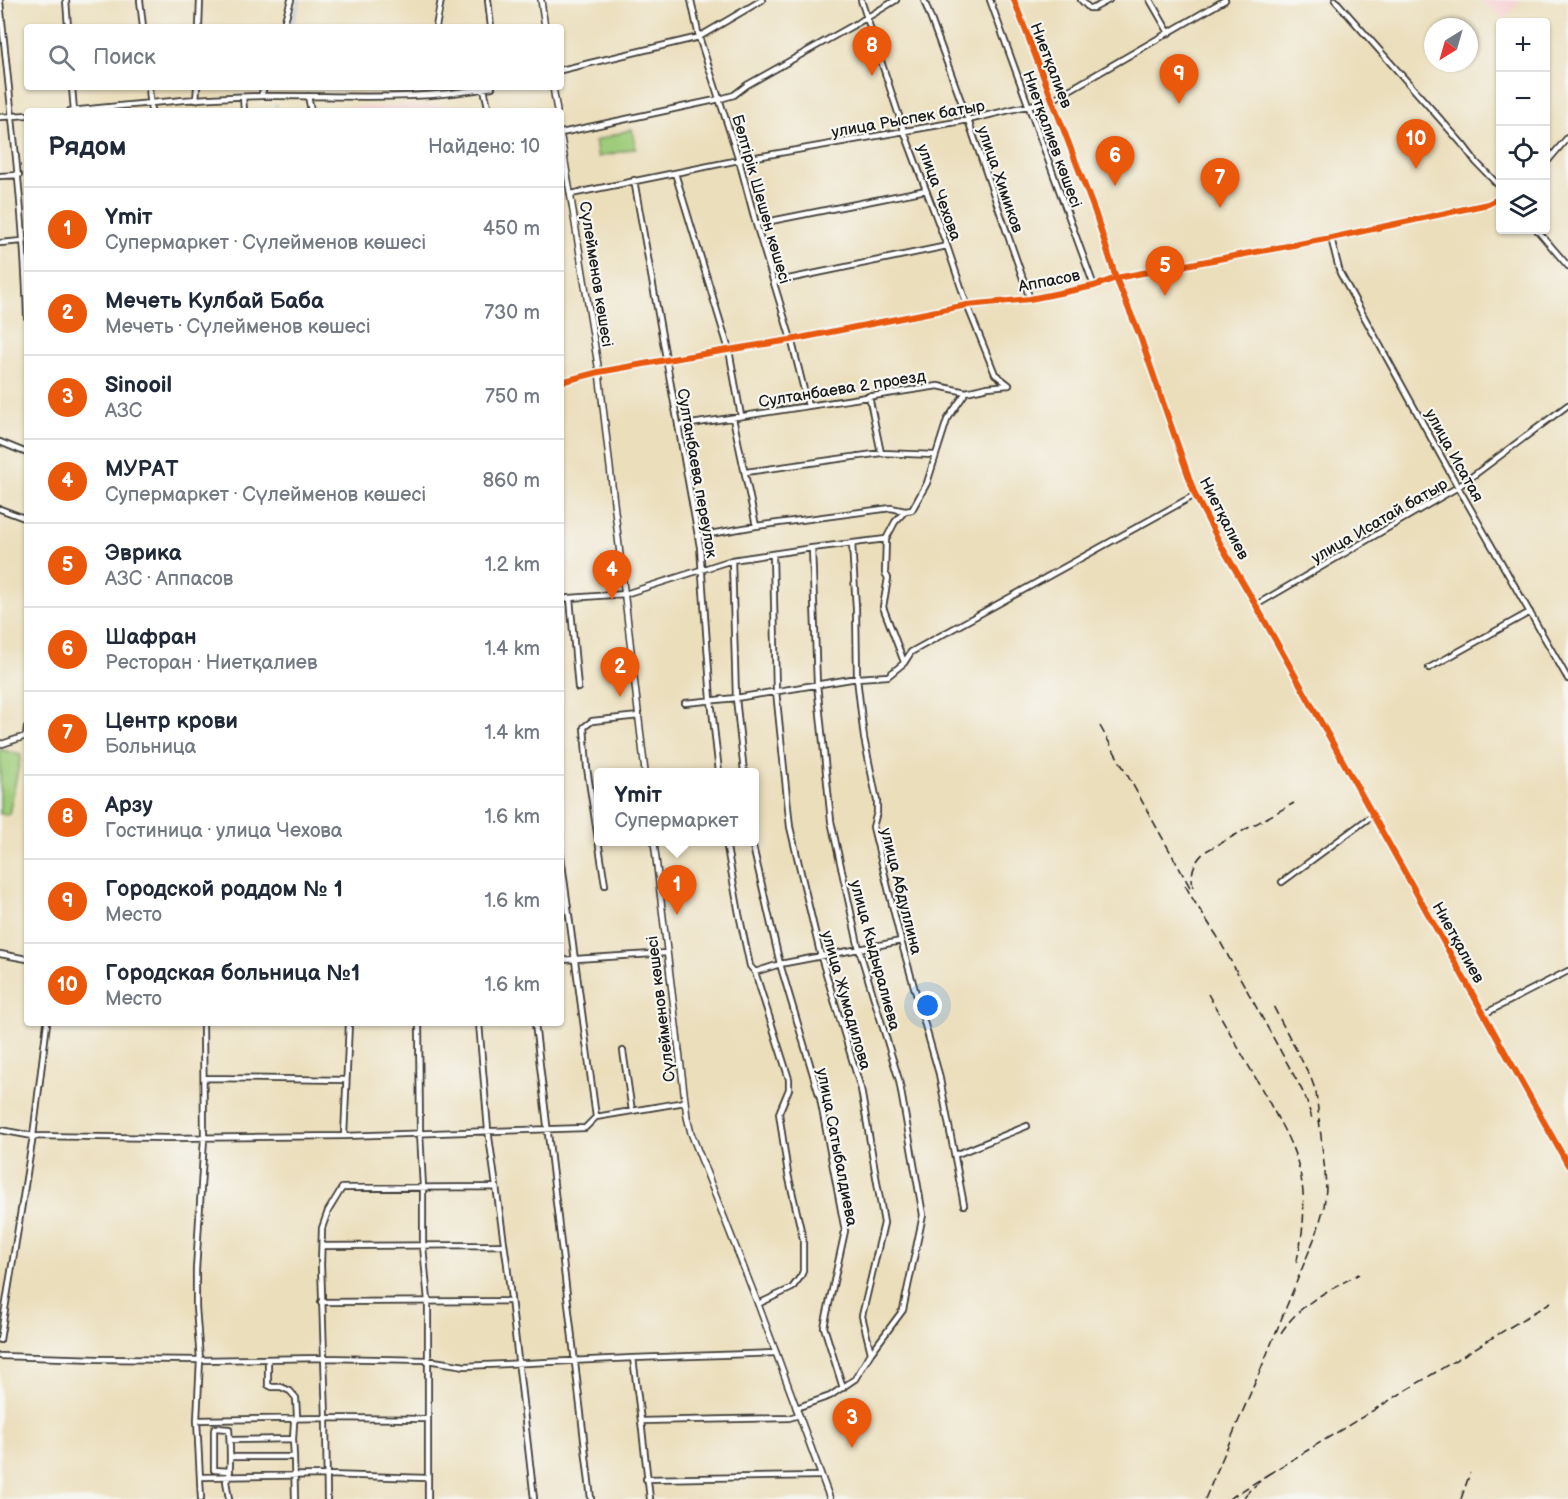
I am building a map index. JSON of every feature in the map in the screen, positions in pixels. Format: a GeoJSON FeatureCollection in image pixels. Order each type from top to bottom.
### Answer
{"type":"FeatureCollection","features":[{"type":"Feature","properties":{"kind":"main road"},"geometry":{"type":"LineString","coordinates":[[541,0],[545,24]]}},
{"type":"Feature","properties":{"kind":"main road"},"geometry":{"type":"LineString","coordinates":[[554,90],[556,108]]}},
{"type":"Feature","properties":{"kind":"main road","name":"Сүлейменов көшесі"},"geometry":{"type":"LineString","coordinates":[[564,153],[599,372],[645,768]]}},
{"type":"Feature","properties":{"kind":"main road","name":"Сүлейменов көшесі"},"geometry":{"type":"LineString","coordinates":[[654,846],[685,1102],[691,1133],[830,1499]]}},
{"type":"Feature","properties":{"kind":"street"},"geometry":{"type":"LineString","coordinates":[[66,0],[68,24]]}},
{"type":"Feature","properties":{"kind":"street"},"geometry":{"type":"LineString","coordinates":[[140,0],[143,24]]}},
{"type":"Feature","properties":{"kind":"street"},"geometry":{"type":"LineString","coordinates":[[199,24],[200,0]]}},
{"type":"Feature","properties":{"kind":"street"},"geometry":{"type":"LineString","coordinates":[[284,24],[291,0]]}},
{"type":"Feature","properties":{"kind":"street"},"geometry":{"type":"LineString","coordinates":[[437,24],[441,0]]}},
{"type":"Feature","properties":{"kind":"street"},"geometry":{"type":"LineString","coordinates":[[488,0],[492,24]]}},
{"type":"Feature","properties":{"kind":"street","name":"Бөлтірік Шешен көшесі"},"geometry":{"type":"LineString","coordinates":[[691,0],[699,37],[720,99],[808,406]]}},
{"type":"Feature","properties":{"kind":"street","name":"улица Чехова"},"geometry":{"type":"LineString","coordinates":[[861,0],[904,131],[967,305],[995,374],[1009,385]]}},
{"type":"Feature","properties":{"kind":"street"},"geometry":{"type":"LineString","coordinates":[[564,134],[734,95],[747,85],[896,0]]}},
{"type":"Feature","properties":{"kind":"street","name":"улица Химиков"},"geometry":{"type":"LineString","coordinates":[[924,0],[1030,299]]}},
{"type":"Feature","properties":{"kind":"street","name":"Ниетқалиев көшесі"},"geometry":{"type":"LineString","coordinates":[[990,0],[1094,286]]}},
{"type":"Feature","properties":{"kind":"street","name":"Ниетқалиев"},"geometry":{"type":"LineString","coordinates":[[1014,0],[1058,112],[1116,278],[1140,336],[1195,495],[1568,1166]]}},
{"type":"Feature","properties":{"kind":"street"},"geometry":{"type":"LineString","coordinates":[[1081,0],[1089,8],[1094,8],[1109,0]]}},
{"type":"Feature","properties":{"kind":"street"},"geometry":{"type":"LineString","coordinates":[[1150,0],[1169,33]]}},
{"type":"Feature","properties":{"kind":"street","name":"улица Рыспек батыр"},"geometry":{"type":"LineString","coordinates":[[571,194],[738,160],[968,120],[1052,100],[1225,0]]}},
{"type":"Feature","properties":{"kind":"street"},"geometry":{"type":"LineString","coordinates":[[1335,0],[1496,183]]}},
{"type":"Feature","properties":{"kind":"street"},"geometry":{"type":"LineString","coordinates":[[0,1],[19,175],[24,271]]}},
{"type":"Feature","properties":{"kind":"street"},"geometry":{"type":"LineString","coordinates":[[564,69],[699,37],[760,1]]}},
{"type":"Feature","properties":{"kind":"street"},"geometry":{"type":"LineString","coordinates":[[72,90],[72,108]]}},
{"type":"Feature","properties":{"kind":"street"},"geometry":{"type":"LineString","coordinates":[[149,90],[151,108]]}},
{"type":"Feature","properties":{"kind":"street"},"geometry":{"type":"LineString","coordinates":[[196,90],[196,100]]}},
{"type":"Feature","properties":{"kind":"street"},"geometry":{"type":"LineString","coordinates":[[261,96],[263,90]]}},
{"type":"Feature","properties":{"kind":"street"},"geometry":{"type":"LineString","coordinates":[[421,95],[422,90]]}},
{"type":"Feature","properties":{"kind":"street"},"geometry":{"type":"LineString","coordinates":[[101,108],[261,96],[421,95],[466,90]]}},
{"type":"Feature","properties":{"kind":"street"},"geometry":{"type":"LineString","coordinates":[[484,90],[488,108]]}},
{"type":"Feature","properties":{"kind":"street"},"geometry":{"type":"LineString","coordinates":[[308,96],[310,108]]}},
{"type":"Feature","properties":{"kind":"street"},"geometry":{"type":"LineString","coordinates":[[243,97],[243,108]]}},
{"type":"Feature","properties":{"kind":"street"},"geometry":{"type":"LineString","coordinates":[[0,117],[24,115]]}},
{"type":"Feature","properties":{"kind":"street"},"geometry":{"type":"LineString","coordinates":[[1550,158],[1568,137]]}},
{"type":"Feature","properties":{"kind":"street"},"geometry":{"type":"LineString","coordinates":[[675,173],[729,350],[741,416]]}},
{"type":"Feature","properties":{"kind":"street"},"geometry":{"type":"LineString","coordinates":[[0,176],[19,175]]}},
{"type":"Feature","properties":{"kind":"street","name":"Султанбаева переулок"},"geometry":{"type":"LineString","coordinates":[[634,180],[698,536],[719,768]]}},
{"type":"Feature","properties":{"kind":"street"},"geometry":{"type":"LineString","coordinates":[[756,224],[926,190]]}},
{"type":"Feature","properties":{"kind":"street","name":"Аппасов"},"geometry":{"type":"LineString","coordinates":[[564,381],[599,372],[790,340],[967,305],[1030,299],[1094,286],[1116,278],[1331,238],[1488,204],[1496,200]]}},
{"type":"Feature","properties":{"kind":"street"},"geometry":{"type":"LineString","coordinates":[[1540,234],[1568,266]]}},
{"type":"Feature","properties":{"kind":"street","name":"улица Исатая"},"geometry":{"type":"LineString","coordinates":[[1331,238],[1340,273],[1458,487],[1568,679]]}},
{"type":"Feature","properties":{"kind":"street"},"geometry":{"type":"LineString","coordinates":[[0,243],[22,241]]}},
{"type":"Feature","properties":{"kind":"street"},"geometry":{"type":"LineString","coordinates":[[774,282],[947,246]]}},
{"type":"Feature","properties":{"kind":"street"},"geometry":{"type":"LineString","coordinates":[[988,387],[995,374]]}},
{"type":"Feature","properties":{"kind":"street","name":"Султанбаева 2 проезд"},"geometry":{"type":"LineString","coordinates":[[678,426],[938,386],[966,392],[1009,385]]}},
{"type":"Feature","properties":{"kind":"street"},"geometry":{"type":"LineString","coordinates":[[698,536],[891,508],[912,510],[927,483],[947,420],[966,392]]}},
{"type":"Feature","properties":{"kind":"street"},"geometry":{"type":"LineString","coordinates":[[869,396],[881,453]]}},
{"type":"Feature","properties":{"kind":"street","name":"улица Исатай батыр"},"geometry":{"type":"LineString","coordinates":[[1256,605],[1458,487],[1568,405]]}},
{"type":"Feature","properties":{"kind":"street"},"geometry":{"type":"LineString","coordinates":[[733,418],[756,526]]}},
{"type":"Feature","properties":{"kind":"street"},"geometry":{"type":"LineString","coordinates":[[0,442],[24,452]]}},
{"type":"Feature","properties":{"kind":"street"},"geometry":{"type":"LineString","coordinates":[[746,472],[881,453],[935,455]]}},
{"type":"Feature","properties":{"kind":"street"},"geometry":{"type":"LineString","coordinates":[[685,703],[736,698],[858,678],[888,676],[904,663],[911,652],[1195,495]]}},
{"type":"Feature","properties":{"kind":"street"},"geometry":{"type":"LineString","coordinates":[[0,509],[24,518]]}},
{"type":"Feature","properties":{"kind":"street"},"geometry":{"type":"LineString","coordinates":[[904,663],[883,607],[888,578],[885,573],[886,539],[895,522],[905,511]]}},
{"type":"Feature","properties":{"kind":"street"},"geometry":{"type":"LineString","coordinates":[[564,599],[625,594],[732,560],[886,539]]}},
{"type":"Feature","properties":{"kind":"street","name":"улица Абдуллина"},"geometry":{"type":"LineString","coordinates":[[852,543],[858,678],[864,738],[878,801],[873,827],[901,941],[939,1074],[964,1205]]}},
{"type":"Feature","properties":{"kind":"street","name":"улица Кыдыралиева"},"geometry":{"type":"LineString","coordinates":[[812,548],[817,684],[831,821],[859,949],[899,1080],[923,1215],[903,1310],[871,1353]]}},
{"type":"Feature","properties":{"kind":"street","name":"улица Жумадилова"},"geometry":{"type":"LineString","coordinates":[[772,554],[776,691],[790,827],[821,957],[861,1089],[884,1223],[862,1316],[871,1353]]}},
{"type":"Feature","properties":{"kind":"street"},"geometry":{"type":"LineString","coordinates":[[732,560],[736,698],[744,768]]}},
{"type":"Feature","properties":{"kind":"street"},"geometry":{"type":"LineString","coordinates":[[570,598],[578,688]]}},
{"type":"Feature","properties":{"kind":"street"},"geometry":{"type":"LineString","coordinates":[[1429,668],[1530,612]]}},
{"type":"Feature","properties":{"kind":"street"},"geometry":{"type":"LineString","coordinates":[[594,820],[586,768],[584,727],[592,721],[639,716]]}},
{"type":"Feature","properties":{"kind":"street"},"geometry":{"type":"LineString","coordinates":[[0,743],[3,744],[24,736]]}},
{"type":"Feature","properties":{"kind":"street"},"geometry":{"type":"LineString","coordinates":[[1282,882],[1373,815]]}},
{"type":"Feature","properties":{"kind":"street"},"geometry":{"type":"LineString","coordinates":[[598,846],[604,885]]}},
{"type":"Feature","properties":{"kind":"street"},"geometry":{"type":"LineString","coordinates":[[727,846],[750,966],[755,972],[789,1079],[789,1089],[779,1113],[788,1174],[803,1239],[804,1261],[801,1276],[792,1288],[758,1305]]}},
{"type":"Feature","properties":{"kind":"street","name":"улица Сатыбалдиева"},"geometry":{"type":"LineString","coordinates":[[754,846],[780,964],[820,1098],[844,1231],[824,1327],[843,1388]]}},
{"type":"Feature","properties":{"kind":"street"},"geometry":{"type":"LineString","coordinates":[[564,877],[596,1117]]}},
{"type":"Feature","properties":{"kind":"street"},"geometry":{"type":"LineString","coordinates":[[755,972],[780,964],[901,941]]}},
{"type":"Feature","properties":{"kind":"street"},"geometry":{"type":"LineString","coordinates":[[564,960],[667,953]]}},
{"type":"Feature","properties":{"kind":"street"},"geometry":{"type":"LineString","coordinates":[[0,954],[24,958]]}},
{"type":"Feature","properties":{"kind":"street"},"geometry":{"type":"LineString","coordinates":[[1484,1014],[1568,971]]}},
{"type":"Feature","properties":{"kind":"street"},"geometry":{"type":"LineString","coordinates":[[0,1340],[33,1136],[47,1026]]}},
{"type":"Feature","properties":{"kind":"street"},"geometry":{"type":"LineString","coordinates":[[201,1499],[197,1420],[200,1360],[196,1270],[204,1138],[203,1026]]}},
{"type":"Feature","properties":{"kind":"street"},"geometry":{"type":"LineString","coordinates":[[344,1136],[349,1026]]}},
{"type":"Feature","properties":{"kind":"street"},"geometry":{"type":"LineString","coordinates":[[419,1026],[423,1246],[428,1301],[428,1499]]}},
{"type":"Feature","properties":{"kind":"street"},"geometry":{"type":"LineString","coordinates":[[479,1026],[488,1130],[534,1499]]}},
{"type":"Feature","properties":{"kind":"street"},"geometry":{"type":"LineString","coordinates":[[535,1026],[591,1499]]}},
{"type":"Feature","properties":{"kind":"street"},"geometry":{"type":"LineString","coordinates":[[622,1051],[632,1111]]}},
{"type":"Feature","properties":{"kind":"street"},"geometry":{"type":"LineString","coordinates":[[204,1078],[346,1080]]}},
{"type":"Feature","properties":{"kind":"street"},"geometry":{"type":"LineString","coordinates":[[0,1130],[33,1136],[204,1138],[585,1128],[596,1117],[685,1102]]}},
{"type":"Feature","properties":{"kind":"street"},"geometry":{"type":"LineString","coordinates":[[955,1155],[1027,1126]]}},
{"type":"Feature","properties":{"kind":"street"},"geometry":{"type":"LineString","coordinates":[[327,1499],[321,1302],[322,1227],[328,1211],[342,1188],[496,1186]]}},
{"type":"Feature","properties":{"kind":"street"},"geometry":{"type":"LineString","coordinates":[[322,1246],[504,1245]]}},
{"type":"Feature","properties":{"kind":"street"},"geometry":{"type":"LineString","coordinates":[[321,1302],[511,1301]]}},
{"type":"Feature","properties":{"kind":"street"},"geometry":{"type":"LineString","coordinates":[[0,1356],[92,1359],[427,1360],[465,1366],[776,1353]]}},
{"type":"Feature","properties":{"kind":"street"},"geometry":{"type":"LineString","coordinates":[[640,1421],[789,1418],[830,1396],[855,1379],[871,1353]]}},
{"type":"Feature","properties":{"kind":"street"},"geometry":{"type":"LineString","coordinates":[[633,1358],[650,1499]]}},
{"type":"Feature","properties":{"kind":"street"},"geometry":{"type":"LineString","coordinates":[[268,1359],[268,1385],[290,1391],[296,1398],[297,1416],[293,1425],[295,1499]]}},
{"type":"Feature","properties":{"kind":"street"},"geometry":{"type":"LineString","coordinates":[[197,1420],[428,1419]]}},
{"type":"Feature","properties":{"kind":"street"},"geometry":{"type":"LineString","coordinates":[[228,1420],[230,1457],[229,1475],[226,1481],[229,1499]]}},
{"type":"Feature","properties":{"kind":"street"},"geometry":{"type":"LineString","coordinates":[[229,1429],[215,1428],[214,1430],[213,1465],[214,1470],[229,1475]]}},
{"type":"Feature","properties":{"kind":"street"},"geometry":{"type":"LineString","coordinates":[[230,1440],[293,1439]]}},
{"type":"Feature","properties":{"kind":"street"},"geometry":{"type":"LineString","coordinates":[[230,1457],[294,1457]]}},
{"type":"Feature","properties":{"kind":"street"},"geometry":{"type":"LineString","coordinates":[[201,1477],[327,1475],[427,1478]]}},
{"type":"Feature","properties":{"kind":"street"},"geometry":{"type":"LineString","coordinates":[[646,1479],[820,1476]]}},
{"type":"Feature","properties":{"kind":"shaded area"},"geometry":{"type":"Polygon","coordinates":[[[1480,0],[1521,0],[1504,18],[1480,0]]]}},
{"type":"Feature","properties":{"kind":"shaded area"},"geometry":{"type":"Polygon","coordinates":[[[478,105],[478,108],[332,108],[478,105]]]}},
{"type":"Feature","properties":{"kind":"green space"},"geometry":{"type":"Polygon","coordinates":[[[632,129],[636,148],[598,157],[595,141],[632,129]]]}},
{"type":"Feature","properties":{"kind":"green space"},"geometry":{"type":"Polygon","coordinates":[[[0,749],[21,755],[9,814],[0,814],[0,749]]]}},
{"type":"Feature","properties":{"kind":"waterway"},"geometry":{"type":"LineString","coordinates":[[292,24],[300,0]]}},
{"type":"Feature","properties":{"kind":"railway"},"geometry":{"type":"LineString","coordinates":[[1100,726],[1191,889]]}},
{"type":"Feature","properties":{"kind":"railway"},"geometry":{"type":"LineString","coordinates":[[1193,887],[1194,867],[1206,851],[1294,803]]}},
{"type":"Feature","properties":{"kind":"railway"},"geometry":{"type":"LineString","coordinates":[[1185,885],[1217,936],[1296,1079],[1305,1096],[1313,1122]]}},
{"type":"Feature","properties":{"kind":"railway"},"geometry":{"type":"LineString","coordinates":[[1208,994],[1280,1122],[1297,1161],[1304,1207],[1295,1267]]}},
{"type":"Feature","properties":{"kind":"railway"},"geometry":{"type":"LineString","coordinates":[[1260,1371],[1317,1232],[1326,1189],[1316,1092],[1272,1004]]}},
{"type":"Feature","properties":{"kind":"railway"},"geometry":{"type":"LineString","coordinates":[[1281,1333],[1306,1305],[1359,1274]]}},
{"type":"Feature","properties":{"kind":"railway"},"geometry":{"type":"LineString","coordinates":[[1267,1475],[1551,1302]]}},
{"type":"Feature","properties":{"kind":"railway"},"geometry":{"type":"LineString","coordinates":[[1205,1499],[1263,1364]]}},
{"type":"Feature","properties":{"kind":"railway"},"geometry":{"type":"LineString","coordinates":[[1461,1499],[1470,1473]]}},
{"type":"Feature","properties":{"kind":"railway"},"geometry":{"type":"LineString","coordinates":[[1229,1499],[1267,1475],[1242,1499]]}},
{"type":"Feature","properties":{"kind":"cycle path"},"geometry":{"type":"LineString","coordinates":[[1014,0],[1095,212],[1116,278],[1140,336],[1195,495],[1568,1165]]}},
{"type":"Feature","properties":{"kind":"cycle path"},"geometry":{"type":"LineString","coordinates":[[564,381],[599,372],[790,340],[967,305],[1030,299],[1094,286],[1116,278],[1331,238],[1488,204],[1496,200]]}},
{"type":"Feature","properties":{"kind":"place","name":"Арзу"},"geometry":{"type":"Point","coordinates":[872,76]}},
{"type":"Feature","properties":{"kind":"place","name":"Городской роддом № 1"},"geometry":{"type":"Point","coordinates":[1179,104]}},
{"type":"Feature","properties":{"kind":"place","name":"Городская больница №1"},"geometry":{"type":"Point","coordinates":[1416,169]}},
{"type":"Feature","properties":{"kind":"place","name":"Шафран"},"geometry":{"type":"Point","coordinates":[1115,186]}},
{"type":"Feature","properties":{"kind":"place","name":"Центр крови"},"geometry":{"type":"Point","coordinates":[1220,208]}},
{"type":"Feature","properties":{"kind":"place","name":"Эврика"},"geometry":{"type":"Point","coordinates":[1165,296]}},
{"type":"Feature","properties":{"kind":"place","name":"МУРАТ"},"geometry":{"type":"Point","coordinates":[612,600]}},
{"type":"Feature","properties":{"kind":"place","name":"Мечеть Кулбай Баба"},"geometry":{"type":"Point","coordinates":[620,697]}},
{"type":"Feature","properties":{"kind":"place","name":"Ymiт"},"geometry":{"type":"Point","coordinates":[677,915]}},
{"type":"Feature","properties":{"kind":"place","name":"Sinooil"},"geometry":{"type":"Point","coordinates":[852,1448]}}]}
